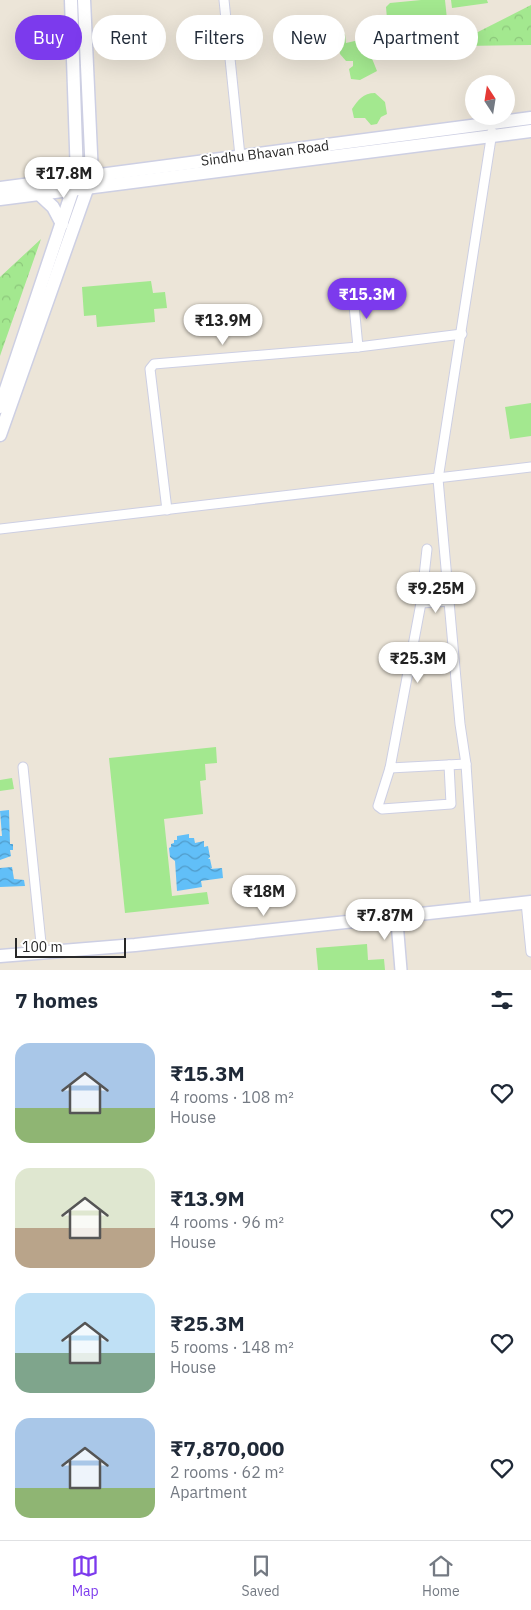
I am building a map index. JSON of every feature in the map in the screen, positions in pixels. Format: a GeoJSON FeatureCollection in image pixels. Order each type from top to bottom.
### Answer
{"type":"FeatureCollection","features":[{"type":"Feature","properties":{"kind":"main road"},"geometry":{"type":"LineString","coordinates":[[0,407],[77,177],[71,0]]}},
{"type":"Feature","properties":{"kind":"main road"},"geometry":{"type":"LineString","coordinates":[[0,435],[92,175],[84,0]]}},
{"type":"Feature","properties":{"kind":"main road","name":"Sindhu Bhavan Road"},"geometry":{"type":"LineString","coordinates":[[0,199],[492,130],[531,118]]}},
{"type":"Feature","properties":{"kind":"main road","name":"Sindhu Bhavan Road"},"geometry":{"type":"LineString","coordinates":[[0,188],[240,156],[492,130],[531,131]]}},
{"type":"Feature","properties":{"kind":"main road"},"geometry":{"type":"LineString","coordinates":[[39,194],[53,207],[62,224]]}},
{"type":"Feature","properties":{"kind":"main road"},"geometry":{"type":"LineString","coordinates":[[396,913],[475,900],[529,900]]}},
{"type":"Feature","properties":{"kind":"main road"},"geometry":{"type":"LineString","coordinates":[[0,948],[41,949],[135,945],[396,913],[529,900]]}},
{"type":"Feature","properties":{"kind":"main road"},"geometry":{"type":"LineString","coordinates":[[0,956],[41,949]]}},
{"type":"Feature","properties":{"kind":"street"},"geometry":{"type":"LineString","coordinates":[[224,0],[240,156]]}},
{"type":"Feature","properties":{"kind":"street"},"geometry":{"type":"LineString","coordinates":[[475,900],[466,764],[460,724],[438,479],[462,334],[492,130]]}},
{"type":"Feature","properties":{"kind":"street"},"geometry":{"type":"LineString","coordinates":[[353,295],[358,346]]}},
{"type":"Feature","properties":{"kind":"street"},"geometry":{"type":"LineString","coordinates":[[167,510],[150,369],[154,364],[358,346],[462,334]]}},
{"type":"Feature","properties":{"kind":"street"},"geometry":{"type":"LineString","coordinates":[[0,529],[531,468]]}},
{"type":"Feature","properties":{"kind":"street"},"geometry":{"type":"LineString","coordinates":[[427,549],[421,603],[390,768],[378,806],[382,809],[451,804],[449,765]]}},
{"type":"Feature","properties":{"kind":"street"},"geometry":{"type":"LineString","coordinates":[[421,603],[450,601]]}},
{"type":"Feature","properties":{"kind":"street"},"geometry":{"type":"LineString","coordinates":[[390,768],[466,764]]}},
{"type":"Feature","properties":{"kind":"street"},"geometry":{"type":"LineString","coordinates":[[23,767],[41,949]]}},
{"type":"Feature","properties":{"kind":"street"},"geometry":{"type":"LineString","coordinates":[[529,900],[531,952]]}},
{"type":"Feature","properties":{"kind":"street"},"geometry":{"type":"LineString","coordinates":[[396,913],[400,970]]}},
{"type":"Feature","properties":{"kind":"green space"},"geometry":{"type":"Polygon","coordinates":[[[445,0],[447,15],[387,15],[386,7],[390,3],[445,0]]]}},
{"type":"Feature","properties":{"kind":"green space"},"geometry":{"type":"Polygon","coordinates":[[[451,0],[487,0],[488,3],[452,8],[451,0]]]}},
{"type":"Feature","properties":{"kind":"green space"},"geometry":{"type":"Polygon","coordinates":[[[531,5],[531,45],[478,46],[478,32],[531,5]]]}},
{"type":"Feature","properties":{"kind":"green space"},"geometry":{"type":"Polygon","coordinates":[[[345,34],[346,43],[355,41],[355,60],[373,60],[377,71],[360,80],[351,79],[349,69],[353,66],[353,61],[345,60],[345,34]]]}},
{"type":"Feature","properties":{"kind":"green space"},"geometry":{"type":"Polygon","coordinates":[[[375,93],[385,102],[387,114],[381,117],[377,124],[371,125],[365,118],[354,118],[352,109],[356,103],[364,96],[375,93]]]}},
{"type":"Feature","properties":{"kind":"green space"},"geometry":{"type":"Polygon","coordinates":[[[41,239],[1,353],[0,356],[0,277],[41,239]]]}},
{"type":"Feature","properties":{"kind":"green space"},"geometry":{"type":"Polygon","coordinates":[[[151,281],[153,293],[165,292],[167,308],[154,309],[155,322],[97,327],[96,315],[84,316],[82,287],[151,281]]]}},
{"type":"Feature","properties":{"kind":"green space"},"geometry":{"type":"Polygon","coordinates":[[[531,403],[531,436],[510,439],[505,407],[531,403]]]}},
{"type":"Feature","properties":{"kind":"green space"},"geometry":{"type":"Polygon","coordinates":[[[216,747],[217,763],[205,764],[206,780],[200,781],[203,814],[164,819],[172,896],[207,892],[209,904],[125,913],[109,758],[216,747]]]}},
{"type":"Feature","properties":{"kind":"green space"},"geometry":{"type":"Polygon","coordinates":[[[12,778],[14,789],[0,791],[0,780],[12,778]]]}},
{"type":"Feature","properties":{"kind":"green space"},"geometry":{"type":"Polygon","coordinates":[[[367,944],[368,960],[384,959],[385,970],[318,970],[316,948],[367,944]]]}},
{"type":"Feature","properties":{"kind":"water"},"geometry":{"type":"Polygon","coordinates":[[[9,810],[10,844],[13,844],[13,850],[10,850],[11,856],[0,860],[0,836],[2,836],[0,811],[9,810]]]}},
{"type":"Feature","properties":{"kind":"water"},"geometry":{"type":"Polygon","coordinates":[[[189,834],[189,838],[194,838],[195,843],[204,841],[204,847],[208,846],[210,857],[208,859],[210,859],[212,868],[210,869],[222,868],[223,878],[201,881],[202,887],[177,891],[175,861],[170,857],[169,848],[174,843],[174,840],[177,840],[177,836],[189,834]]]}},
{"type":"Feature","properties":{"kind":"water"},"geometry":{"type":"Polygon","coordinates":[[[12,867],[14,879],[24,880],[25,886],[0,887],[0,868],[12,867]]]}}]}
